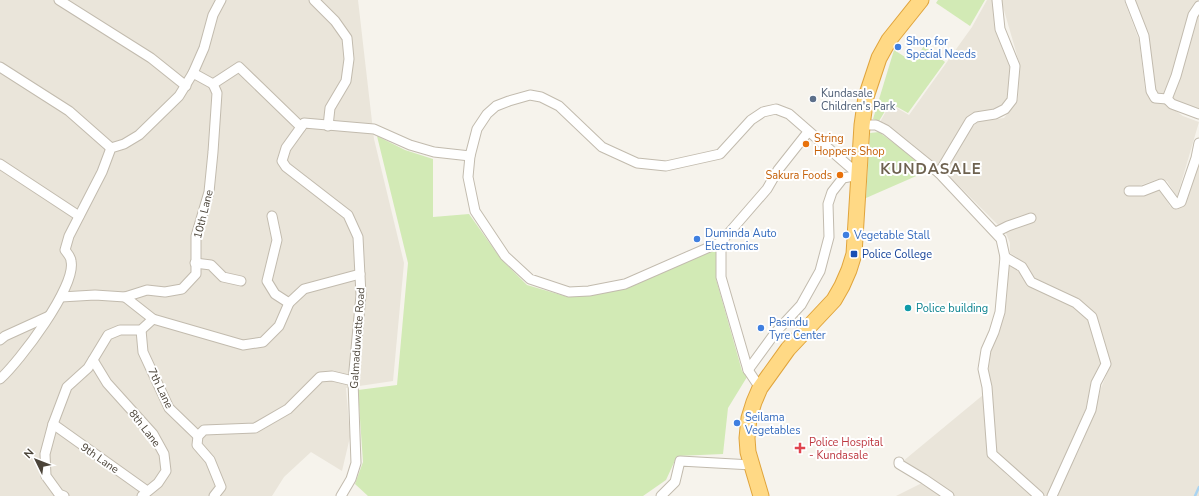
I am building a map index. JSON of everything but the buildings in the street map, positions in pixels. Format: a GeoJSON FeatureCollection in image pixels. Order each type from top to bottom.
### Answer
{"type":"FeatureCollection","features":[{"type":"Feature","properties":{"kind":"highway"},"geometry":{"type":"LineString","coordinates":[[761,496],[748,452],[747,438],[750,418],[760,388],[788,349],[834,300],[849,270],[854,254],[862,125],[866,96],[879,58],[889,40],[921,0]]}},
{"type":"Feature","properties":{"kind":"street"},"geometry":{"type":"LineString","coordinates":[[59,0],[151,58],[186,86]]}},
{"type":"Feature","properties":{"kind":"street"},"geometry":{"type":"LineString","coordinates":[[110,148],[124,144],[140,134],[179,96],[193,73],[204,48],[213,15],[221,0]]}},
{"type":"Feature","properties":{"kind":"street"},"geometry":{"type":"LineString","coordinates":[[314,0],[335,21],[347,38],[349,59],[346,81],[330,108],[328,126]]}},
{"type":"Feature","properties":{"kind":"street"},"geometry":{"type":"LineString","coordinates":[[939,173],[970,121],[976,117],[996,114],[1005,109],[1012,100],[1015,66],[1000,29],[997,0]]}},
{"type":"Feature","properties":{"kind":"street"},"geometry":{"type":"LineString","coordinates":[[1130,0],[1144,36],[1151,91],[1155,98],[1167,99],[1172,104],[1199,114]]}},
{"type":"Feature","properties":{"kind":"street"},"geometry":{"type":"LineString","coordinates":[[1167,99],[1176,76],[1193,15],[1199,6]]}},
{"type":"Feature","properties":{"kind":"street"},"geometry":{"type":"LineString","coordinates":[[0,67],[69,111],[110,148]]}},
{"type":"Feature","properties":{"kind":"street"},"geometry":{"type":"LineString","coordinates":[[193,73],[213,84],[239,67],[301,126],[304,123],[374,130],[410,145],[434,152],[470,156]]}},
{"type":"Feature","properties":{"kind":"street","name":"10th Lane"},"geometry":{"type":"LineString","coordinates":[[61,297],[95,295],[125,297],[147,290],[165,292],[182,289],[196,274],[196,236],[209,192],[213,152],[217,93],[213,84]]}},
{"type":"Feature","properties":{"kind":"street"},"geometry":{"type":"LineString","coordinates":[[808,132],[778,170],[767,189],[720,242],[625,284],[589,291],[569,292],[530,279],[505,256],[475,211],[468,177],[470,156],[477,129],[487,114],[496,106],[509,100],[530,95],[541,96],[559,106],[602,147],[637,162],[666,166],[720,154],[751,120],[763,112],[776,109],[789,114],[859,175]]}},
{"type":"Feature","properties":{"kind":"street"},"geometry":{"type":"LineString","coordinates":[[862,125],[876,125],[886,130],[939,173],[1002,239],[1005,257],[1000,312],[994,332],[986,350],[983,369],[992,454],[1039,496]]}},
{"type":"Feature","properties":{"kind":"street","name":"Galmaduwatte Road"},"geometry":{"type":"LineString","coordinates":[[301,126],[286,148],[282,161],[286,167],[348,215],[358,238],[361,296],[353,381],[356,463],[351,479],[341,496]]}},
{"type":"Feature","properties":{"kind":"street"},"geometry":{"type":"LineString","coordinates":[[1129,191],[1143,191],[1161,184],[1176,204],[1181,202],[1196,158],[1199,143]]}},
{"type":"Feature","properties":{"kind":"street"},"geometry":{"type":"LineString","coordinates":[[0,379],[10,370],[51,315],[61,297],[71,271],[71,260],[65,250],[69,236],[102,172],[110,148]]}},
{"type":"Feature","properties":{"kind":"street"},"geometry":{"type":"LineString","coordinates":[[0,164],[79,216]]}},
{"type":"Feature","properties":{"kind":"street"},"geometry":{"type":"LineString","coordinates":[[748,370],[775,332],[801,305],[820,271],[829,237],[828,204],[832,192],[843,178],[859,175]]}},
{"type":"Feature","properties":{"kind":"street"},"geometry":{"type":"LineString","coordinates":[[272,216],[277,240],[267,281],[275,294],[289,304]]}},
{"type":"Feature","properties":{"kind":"street"},"geometry":{"type":"LineString","coordinates":[[996,232],[1031,218]]}},
{"type":"Feature","properties":{"kind":"street"},"geometry":{"type":"LineString","coordinates":[[720,242],[721,277],[748,370],[760,388]]}},
{"type":"Feature","properties":{"kind":"street"},"geometry":{"type":"LineString","coordinates":[[1005,257],[1022,267],[1031,282],[1076,303],[1092,316],[1106,364],[1096,383],[1090,410],[1052,496]]}},
{"type":"Feature","properties":{"kind":"street"},"geometry":{"type":"LineString","coordinates":[[195,263],[211,265],[223,277],[241,281]]}},
{"type":"Feature","properties":{"kind":"street"},"geometry":{"type":"LineString","coordinates":[[125,297],[153,319],[243,345],[263,342],[279,326],[289,304],[304,290],[360,274]]}},
{"type":"Feature","properties":{"kind":"street"},"geometry":{"type":"LineString","coordinates":[[0,340],[5,336],[51,315]]}},
{"type":"Feature","properties":{"kind":"street"},"geometry":{"type":"LineString","coordinates":[[64,496],[59,494],[46,476],[45,454],[52,424],[67,387],[88,368],[108,335],[120,330],[141,330],[153,319]]}},
{"type":"Feature","properties":{"kind":"street","name":"7th Lane"},"geometry":{"type":"LineString","coordinates":[[141,330],[143,352],[169,408],[198,436]]}},
{"type":"Feature","properties":{"kind":"street","name":"8th Lane"},"geometry":{"type":"LineString","coordinates":[[93,360],[107,383],[153,434],[164,454],[166,471],[158,483],[144,494]]}},
{"type":"Feature","properties":{"kind":"street"},"geometry":{"type":"LineString","coordinates":[[214,496],[221,487],[210,460],[197,445],[198,436],[204,430],[255,428],[288,409],[320,377],[332,376],[353,381]]}},
{"type":"Feature","properties":{"kind":"street","name":"9th Lane"},"geometry":{"type":"LineString","coordinates":[[52,424],[144,494]]}},
{"type":"Feature","properties":{"kind":"street"},"geometry":{"type":"LineString","coordinates":[[661,496],[675,482],[680,461],[752,465]]}},
{"type":"Feature","properties":{"kind":"street"},"geometry":{"type":"LineString","coordinates":[[899,462],[899,464],[948,496]]}},
{"type":"Feature","properties":{"kind":"shaded area"},"geometry":{"type":"Polygon","coordinates":[[[0,0],[358,0],[374,139],[404,263],[393,381],[346,388],[350,437],[342,471],[311,452],[284,477],[272,496],[0,496],[0,0]]]}},
{"type":"Feature","properties":{"kind":"shaded area"},"geometry":{"type":"Polygon","coordinates":[[[987,0],[994,0],[1011,65],[1010,93],[1006,104],[1000,109],[977,114],[939,167],[880,122],[890,104],[909,115],[972,27],[987,0]]]}},
{"type":"Feature","properties":{"kind":"shaded area"},"geometry":{"type":"Polygon","coordinates":[[[1001,0],[1124,0],[1139,40],[1145,89],[1152,101],[1166,104],[1183,116],[1199,122],[1177,197],[1167,181],[1158,179],[1139,186],[1127,186],[1123,191],[1126,196],[1144,196],[1160,189],[1170,206],[1175,209],[1184,206],[1199,158],[1199,496],[1056,496],[1079,450],[1111,364],[1103,336],[1094,312],[1076,299],[1035,280],[1025,263],[1010,253],[1010,243],[1005,231],[1036,221],[1033,213],[999,226],[945,172],[964,137],[977,122],[1004,118],[1018,99],[1019,62],[1001,0]]]}},
{"type":"Feature","properties":{"kind":"shaded area"},"geometry":{"type":"Polygon","coordinates":[[[1133,0],[1199,0],[1189,14],[1167,95],[1158,96],[1154,89],[1133,0]]]}},
{"type":"Feature","properties":{"kind":"shaded area"},"geometry":{"type":"Polygon","coordinates":[[[1199,14],[1199,109],[1182,105],[1173,98],[1195,21],[1199,14]]]}},
{"type":"Feature","properties":{"kind":"shaded area"},"geometry":{"type":"Polygon","coordinates":[[[1008,262],[1023,275],[1027,286],[1049,293],[1073,307],[1088,319],[1101,363],[1091,382],[1086,408],[1069,447],[1066,460],[1048,496],[1043,496],[996,453],[987,356],[999,334],[1007,297],[1008,262]]]}},
{"type":"Feature","properties":{"kind":"shaded area"},"geometry":{"type":"Polygon","coordinates":[[[983,395],[986,436],[990,456],[1007,475],[1033,496],[951,496],[902,462],[983,395]]]}},
{"type":"Feature","properties":{"kind":"shaded area"},"geometry":{"type":"Polygon","coordinates":[[[924,482],[945,496],[896,496],[924,482]]]}},
{"type":"Feature","properties":{"kind":"green space"},"geometry":{"type":"Polygon","coordinates":[[[938,0],[985,0],[970,26],[936,3],[938,0]]]}},
{"type":"Feature","properties":{"kind":"green space"},"geometry":{"type":"Polygon","coordinates":[[[924,46],[945,62],[908,113],[890,103],[879,121],[873,119],[894,50],[913,62],[924,46]]]}},
{"type":"Feature","properties":{"kind":"green space"},"geometry":{"type":"Polygon","coordinates":[[[879,132],[930,170],[866,198],[870,133],[879,132]]]}},
{"type":"Feature","properties":{"kind":"green space"},"geometry":{"type":"Polygon","coordinates":[[[377,136],[405,150],[433,159],[433,217],[469,214],[501,259],[527,285],[568,297],[625,289],[716,249],[716,279],[742,371],[747,377],[728,408],[723,454],[677,456],[666,480],[643,496],[368,496],[355,484],[363,462],[358,390],[397,385],[408,263],[377,136]]]}},
{"type":"Feature","properties":{"kind":"waterway"},"geometry":{"type":"LineString","coordinates":[[1195,496],[1199,487]]}},
{"type":"Feature","properties":{"kind":"place","name":"Shop for Special Needs"},"geometry":{"type":"Point","coordinates":[898,47]}},
{"type":"Feature","properties":{"kind":"place","name":"Kundasale Children's Park"},"geometry":{"type":"Point","coordinates":[813,99]}},
{"type":"Feature","properties":{"kind":"place","name":"String Hoppers Shop"},"geometry":{"type":"Point","coordinates":[806,144]}},
{"type":"Feature","properties":{"kind":"place","name":"Sakura Foods"},"geometry":{"type":"Point","coordinates":[840,175]}},
{"type":"Feature","properties":{"kind":"place","name":"Vegetable Stall"},"geometry":{"type":"Point","coordinates":[846,235]}},
{"type":"Feature","properties":{"kind":"place","name":"Duminda Auto Electronics"},"geometry":{"type":"Point","coordinates":[697,239]}},
{"type":"Feature","properties":{"kind":"place","name":"Police College"},"geometry":{"type":"Point","coordinates":[854,254]}},
{"type":"Feature","properties":{"kind":"place","name":"Police building"},"geometry":{"type":"Point","coordinates":[908,308]}},
{"type":"Feature","properties":{"kind":"place","name":"Pasindu Tyre Center"},"geometry":{"type":"Point","coordinates":[761,328]}},
{"type":"Feature","properties":{"kind":"place","name":"Seilama Vegetables"},"geometry":{"type":"Point","coordinates":[737,423]}},
{"type":"Feature","properties":{"kind":"place","name":"Police Hospital - Kundasale"},"geometry":{"type":"Point","coordinates":[800,448]}},
{"type":"Feature","properties":{"kind":"district","name":"KUNDASALE"},"geometry":{"type":"Point","coordinates":[931,169]}}]}
